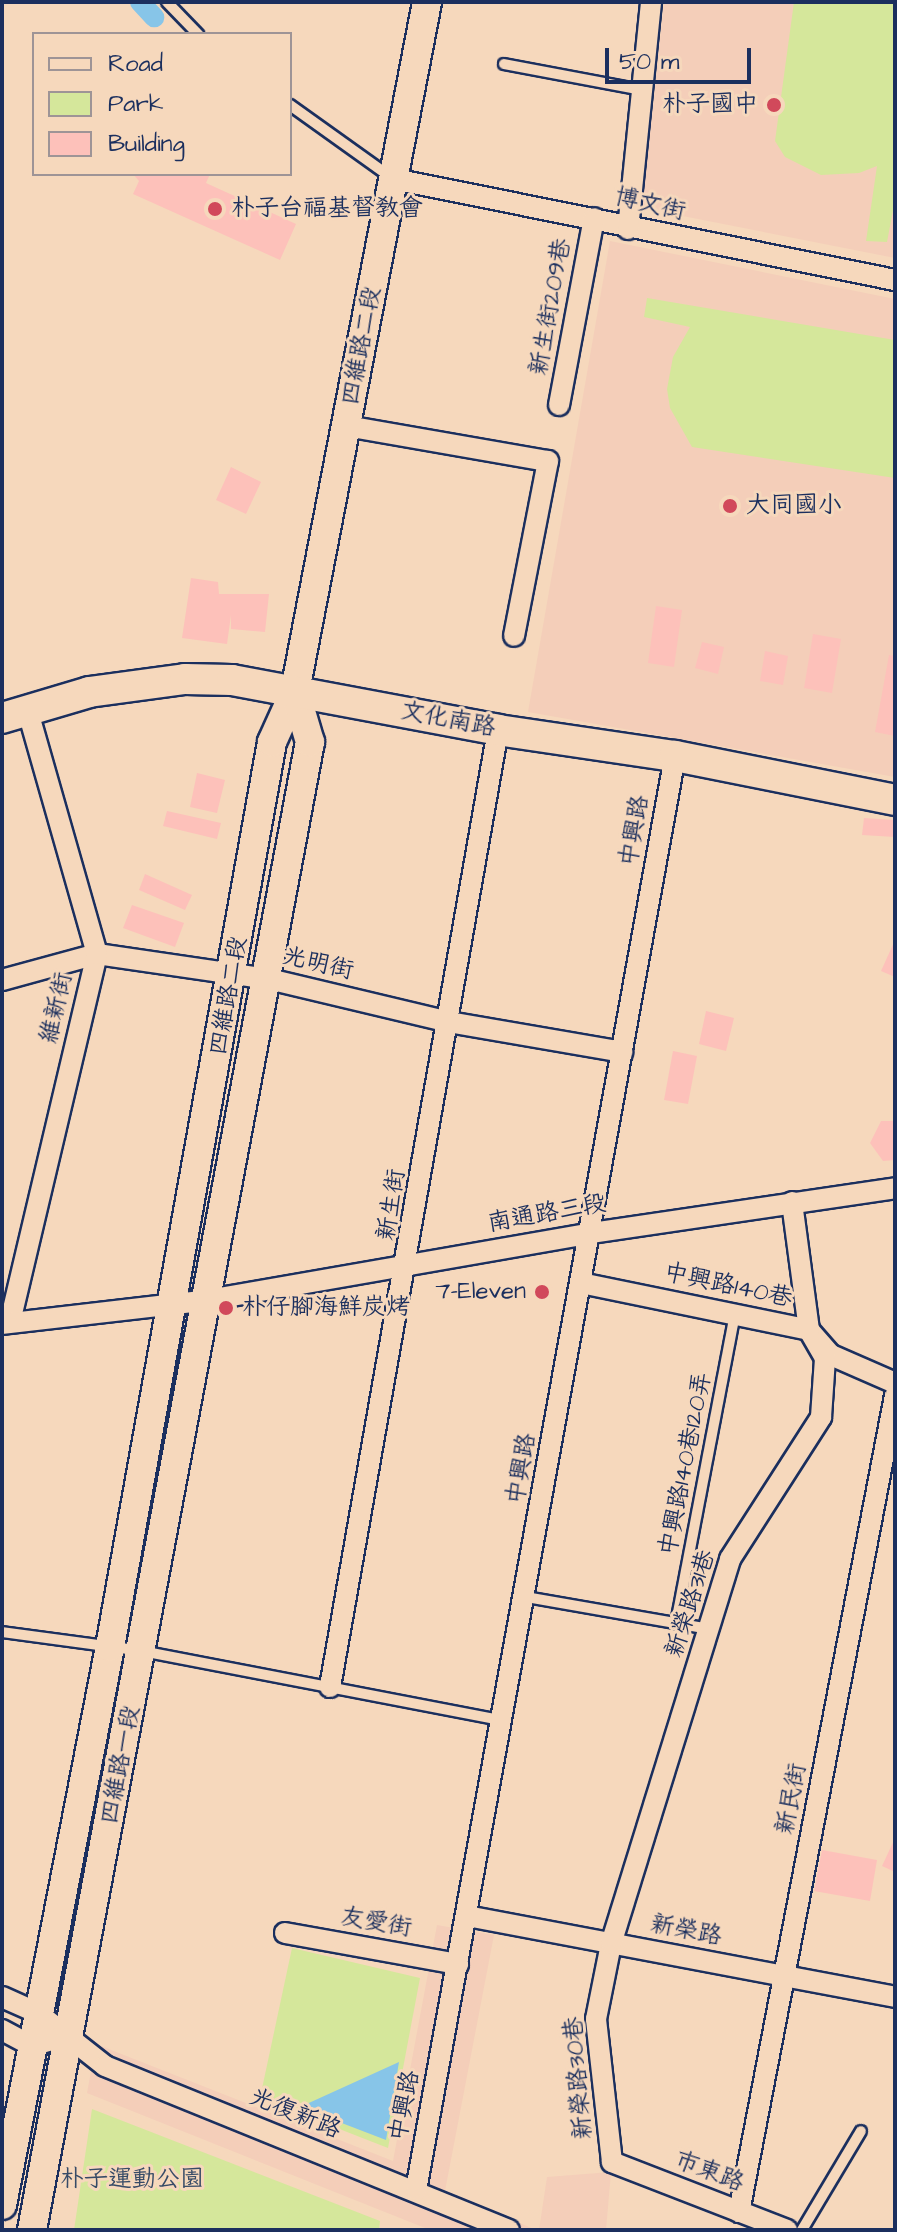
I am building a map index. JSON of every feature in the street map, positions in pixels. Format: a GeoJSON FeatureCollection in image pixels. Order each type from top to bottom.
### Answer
{"type":"FeatureCollection","features":[{"type":"Feature","properties":{"kind":"main road","name":"文化南路"},"geometry":{"type":"LineString","coordinates":[[15,713],[89,692],[185,679],[295,691],[498,730],[675,756],[895,800]]}},
{"type":"Feature","properties":{"kind":"street","name":"四維路二段"},"geometry":{"type":"LineString","coordinates":[[172,1304],[272,742],[295,691],[427,2]]}},
{"type":"Feature","properties":{"kind":"street"},"geometry":{"type":"LineString","coordinates":[[628,229],[651,2]]}},
{"type":"Feature","properties":{"kind":"street","name":"博文街"},"geometry":{"type":"LineString","coordinates":[[394,179],[594,218],[628,229],[895,280]]}},
{"type":"Feature","properties":{"kind":"street","name":"新生街209巷"},"geometry":{"type":"LineString","coordinates":[[559,405],[594,218]]}},
{"type":"Feature","properties":{"kind":"street"},"geometry":{"type":"LineString","coordinates":[[347,426],[548,461],[514,636]]}},
{"type":"Feature","properties":{"kind":"street","name":"四維路二段"},"geometry":{"type":"LineString","coordinates":[[209,1300],[310,742],[295,691]]}},
{"type":"Feature","properties":{"kind":"street","name":"維新街"},"geometry":{"type":"LineString","coordinates":[[6,1323],[97,954],[15,713]]}},
{"type":"Feature","properties":{"kind":"street","name":"新生街"},"geometry":{"type":"LineString","coordinates":[[330,1687],[409,1265],[498,730]]}},
{"type":"Feature","properties":{"kind":"street","name":"中興路"},"geometry":{"type":"LineString","coordinates":[[416,2190],[504,1721],[675,756]]}},
{"type":"Feature","properties":{"kind":"street","name":"光明街"},"geometry":{"type":"LineString","coordinates":[[2,980],[97,954],[269,979],[449,1022],[622,1052]]}},
{"type":"Feature","properties":{"kind":"street","name":"南通路三段"},"geometry":{"type":"LineString","coordinates":[[172,1304],[592,1233],[895,1188]]}},
{"type":"Feature","properties":{"kind":"street","name":"新榮路31巷"},"geometry":{"type":"LineString","coordinates":[[611,1944],[730,1559],[821,1417],[825,1358],[809,1330],[792,1202]]}},
{"type":"Feature","properties":{"kind":"street","name":"中興路140巷"},"geometry":{"type":"LineString","coordinates":[[581,1283],[735,1312],[809,1330],[831,1355],[895,1383]]}},
{"type":"Feature","properties":{"kind":"street","name":"四維路一段"},"geometry":{"type":"LineString","coordinates":[[32,2230],[209,1300]]}},
{"type":"Feature","properties":{"kind":"street"},"geometry":{"type":"LineString","coordinates":[[6,1323],[172,1304]]}},
{"type":"Feature","properties":{"kind":"street","name":"四維路一段"},"geometry":{"type":"LineString","coordinates":[[2,2205],[110,1647],[172,1304]]}},
{"type":"Feature","properties":{"kind":"street","name":"新民街"},"geometry":{"type":"LineString","coordinates":[[739,2212],[895,1396]]}},
{"type":"Feature","properties":{"kind":"street","name":"新榮路"},"geometry":{"type":"LineString","coordinates":[[467,1916],[895,1997]]}},
{"type":"Feature","properties":{"kind":"street","name":"友愛街"},"geometry":{"type":"LineString","coordinates":[[285,1933],[458,1964]]}},
{"type":"Feature","properties":{"kind":"street","name":"新榮路30巷"},"geometry":{"type":"LineString","coordinates":[[611,1944],[596,2019],[612,2162]]}},
{"type":"Feature","properties":{"kind":"street","name":"光復新路"},"geometry":{"type":"LineString","coordinates":[[2,1997],[38,2013],[105,2066],[509,2230]]}},
{"type":"Feature","properties":{"kind":"street"},"geometry":{"type":"LineString","coordinates":[[2,2030],[32,2046],[69,2035]]}},
{"type":"Feature","properties":{"kind":"street","name":"市東路"},"geometry":{"type":"LineString","coordinates":[[612,2162],[787,2230]]}},
{"type":"Feature","properties":{"kind":"lane"},"geometry":{"type":"LineString","coordinates":[[167,2],[196,32]]}},
{"type":"Feature","properties":{"kind":"lane"},"geometry":{"type":"LineString","coordinates":[[504,64],[642,90]]}},
{"type":"Feature","properties":{"kind":"lane"},"geometry":{"type":"LineString","coordinates":[[292,106],[394,179]]}},
{"type":"Feature","properties":{"kind":"lane","name":"中興路140巷120弄"},"geometry":{"type":"LineString","coordinates":[[676,1623],[735,1312]]}},
{"type":"Feature","properties":{"kind":"lane"},"geometry":{"type":"LineString","coordinates":[[526,1597],[710,1629]]}},
{"type":"Feature","properties":{"kind":"lane"},"geometry":{"type":"LineString","coordinates":[[2,1632],[142,1651],[504,1721]]}},
{"type":"Feature","properties":{"kind":"lane"},"geometry":{"type":"LineString","coordinates":[[802,2230],[861,2131]]}},
{"type":"Feature","properties":{"kind":"shaded area","name":"朴子國中"},"geometry":{"type":"Polygon","coordinates":[[[664,2],[895,2],[895,258],[642,208],[664,2]]]}},
{"type":"Feature","properties":{"kind":"shaded area","name":"大同國小"},"geometry":{"type":"Polygon","coordinates":[[[610,241],[895,299],[895,777],[528,712],[610,241]]]}},
{"type":"Feature","properties":{"kind":"shaded area"},"geometry":{"type":"Polygon","coordinates":[[[437,1925],[494,1935],[445,2191],[536,2230],[430,2230],[87,2093],[96,2044],[393,2161],[437,1925]]]}},
{"type":"Feature","properties":{"kind":"shaded area"},"geometry":{"type":"Polygon","coordinates":[[[611,2172],[606,2230],[539,2230],[547,2177],[611,2172]]]}},
{"type":"Feature","properties":{"kind":"green space"},"geometry":{"type":"Polygon","coordinates":[[[794,2],[895,2],[895,200],[887,242],[866,241],[877,166],[859,173],[821,175],[785,157],[775,141],[794,2]]]}},
{"type":"Feature","properties":{"kind":"green space"},"geometry":{"type":"Polygon","coordinates":[[[647,298],[895,340],[895,478],[692,447],[670,408],[667,389],[673,357],[690,327],[644,317],[647,298]]]}},
{"type":"Feature","properties":{"kind":"green space"},"geometry":{"type":"Polygon","coordinates":[[[292,1948],[420,1978],[388,2148],[260,2098],[292,1948]]]}},
{"type":"Feature","properties":{"kind":"green space","name":"朴子運動公園"},"geometry":{"type":"Polygon","coordinates":[[[92,2109],[380,2221],[379,2230],[74,2230],[92,2109]]]}},
{"type":"Feature","properties":{"kind":"water"},"geometry":{"type":"Polygon","coordinates":[[[399,2062],[386,2140],[300,2107],[399,2062]]]}},
{"type":"Feature","properties":{"kind":"building","name":"朴子台福基督教會"},"geometry":{"type":"Polygon","coordinates":[[[135,176],[209,176],[206,183],[296,224],[280,260],[133,194],[139,181],[135,176]]]}},
{"type":"Feature","properties":{"kind":"building"},"geometry":{"type":"Polygon","coordinates":[[[231,467],[261,482],[246,514],[216,500],[231,467]]]}},
{"type":"Feature","properties":{"kind":"building"},"geometry":{"type":"Polygon","coordinates":[[[191,578],[218,582],[219,594],[269,594],[265,632],[231,629],[231,615],[227,644],[182,638],[191,578]]]}},
{"type":"Feature","properties":{"kind":"building"},"geometry":{"type":"Polygon","coordinates":[[[656,606],[682,610],[674,667],[648,663],[656,606]]]}},
{"type":"Feature","properties":{"kind":"building"},"geometry":{"type":"Polygon","coordinates":[[[813,634],[841,639],[832,693],[804,688],[813,634]]]}},
{"type":"Feature","properties":{"kind":"building"},"geometry":{"type":"Polygon","coordinates":[[[702,642],[724,647],[718,674],[695,668],[702,642]]]}},
{"type":"Feature","properties":{"kind":"building"},"geometry":{"type":"Polygon","coordinates":[[[765,651],[788,656],[783,685],[760,681],[765,651]]]}},
{"type":"Feature","properties":{"kind":"building"},"geometry":{"type":"Polygon","coordinates":[[[889,655],[895,656],[895,736],[875,732],[889,655]]]}},
{"type":"Feature","properties":{"kind":"building"},"geometry":{"type":"Polygon","coordinates":[[[197,773],[225,780],[217,813],[190,807],[197,773]]]}},
{"type":"Feature","properties":{"kind":"building"},"geometry":{"type":"Polygon","coordinates":[[[167,811],[221,823],[217,839],[163,826],[167,811]]]}},
{"type":"Feature","properties":{"kind":"building"},"geometry":{"type":"Polygon","coordinates":[[[864,818],[895,820],[895,837],[862,835],[864,818]]]}},
{"type":"Feature","properties":{"kind":"building"},"geometry":{"type":"Polygon","coordinates":[[[145,874],[192,895],[185,910],[139,890],[145,874]]]}},
{"type":"Feature","properties":{"kind":"building"},"geometry":{"type":"Polygon","coordinates":[[[132,905],[184,923],[175,947],[123,928],[132,905]]]}},
{"type":"Feature","properties":{"kind":"building"},"geometry":{"type":"Polygon","coordinates":[[[895,940],[895,977],[881,971],[895,940]]]}},
{"type":"Feature","properties":{"kind":"building"},"geometry":{"type":"Polygon","coordinates":[[[706,1011],[734,1018],[726,1051],[699,1044],[706,1011]]]}},
{"type":"Feature","properties":{"kind":"building"},"geometry":{"type":"Polygon","coordinates":[[[673,1051],[697,1056],[688,1104],[664,1100],[673,1051]]]}},
{"type":"Feature","properties":{"kind":"building"},"geometry":{"type":"Polygon","coordinates":[[[881,1121],[895,1121],[895,1160],[883,1161],[870,1143],[881,1121]]]}},
{"type":"Feature","properties":{"kind":"building"},"geometry":{"type":"Polygon","coordinates":[[[895,1838],[895,1872],[882,1866],[895,1838]]]}},
{"type":"Feature","properties":{"kind":"building"},"geometry":{"type":"Polygon","coordinates":[[[822,1850],[877,1860],[870,1901],[814,1891],[822,1850]]]}},
{"type":"Feature","properties":{"kind":"waterway"},"geometry":{"type":"LineString","coordinates":[[140,2],[154,17]]}},
{"type":"Feature","properties":{"kind":"place","name":"朴子國中"},"geometry":{"type":"Point","coordinates":[774,105]}},
{"type":"Feature","properties":{"kind":"place","name":"朴子台福基督教會"},"geometry":{"type":"Point","coordinates":[215,209]}},
{"type":"Feature","properties":{"kind":"place","name":"大同國小"},"geometry":{"type":"Point","coordinates":[730,506]}},
{"type":"Feature","properties":{"kind":"place","name":"7-Eleven"},"geometry":{"type":"Point","coordinates":[542,1292]}},
{"type":"Feature","properties":{"kind":"place","name":"朴仔腳海鮮炭烤"},"geometry":{"type":"Point","coordinates":[226,1308]}}]}
